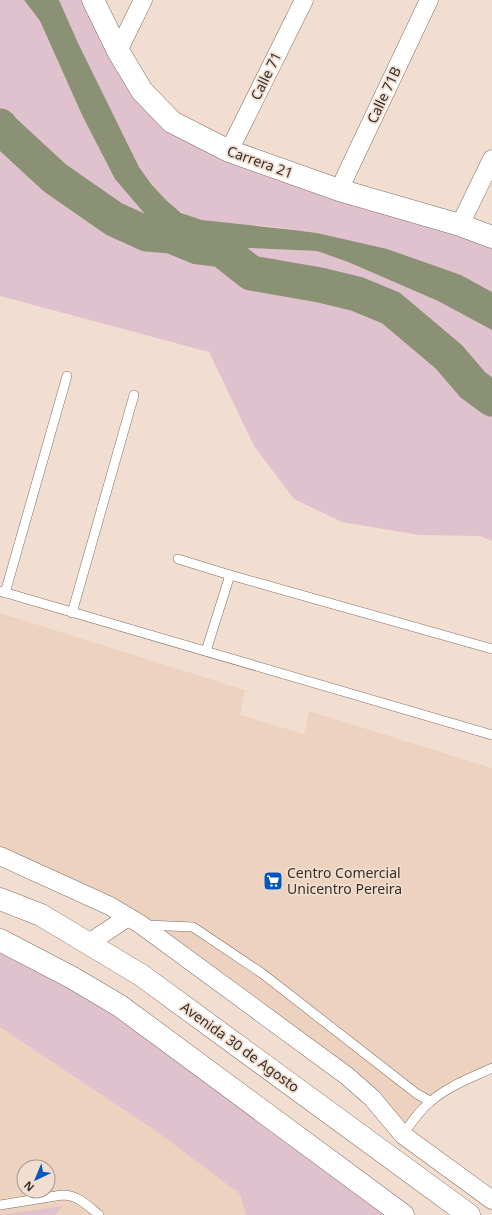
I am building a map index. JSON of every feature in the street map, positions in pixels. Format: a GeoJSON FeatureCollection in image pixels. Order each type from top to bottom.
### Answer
{"type":"FeatureCollection","features":[{"type":"Feature","properties":{"kind":"main road","name":"Carrera 21"},"geometry":{"type":"LineString","coordinates":[[93,0],[118,51],[142,91],[172,122],[229,151],[339,190],[460,225],[492,237]]}},
{"type":"Feature","properties":{"kind":"main road","name":"Avenida 30 de Agosto"},"geometry":{"type":"LineString","coordinates":[[0,899],[41,915],[141,975],[469,1215]]}},
{"type":"Feature","properties":{"kind":"main road"},"geometry":{"type":"LineString","coordinates":[[0,940],[72,977],[120,1006],[403,1215]]}},
{"type":"Feature","properties":{"kind":"street"},"geometry":{"type":"LineString","coordinates":[[118,51],[143,0]]}},
{"type":"Feature","properties":{"kind":"street","name":"Calle 71"},"geometry":{"type":"LineString","coordinates":[[229,151],[304,0]]}},
{"type":"Feature","properties":{"kind":"street","name":"Calle 71B"},"geometry":{"type":"LineString","coordinates":[[339,190],[429,0]]}},
{"type":"Feature","properties":{"kind":"street"},"geometry":{"type":"LineString","coordinates":[[460,225],[492,159]]}},
{"type":"Feature","properties":{"kind":"street"},"geometry":{"type":"LineString","coordinates":[[0,856],[110,906],[134,921],[347,1076],[372,1098],[403,1135],[492,1200]]}},
{"type":"Feature","properties":{"kind":"street"},"geometry":{"type":"LineString","coordinates":[[89,943],[134,921]]}},
{"type":"Feature","properties":{"kind":"street"},"geometry":{"type":"LineString","coordinates":[[390,1157],[403,1135]]}},
{"type":"Feature","properties":{"kind":"lane"},"geometry":{"type":"LineString","coordinates":[[67,376],[2,592],[492,735]]}},
{"type":"Feature","properties":{"kind":"lane"},"geometry":{"type":"LineString","coordinates":[[72,613],[134,395]]}},
{"type":"Feature","properties":{"kind":"lane"},"geometry":{"type":"LineString","coordinates":[[178,559],[492,650]]}},
{"type":"Feature","properties":{"kind":"lane"},"geometry":{"type":"LineString","coordinates":[[206,651],[230,575]]}},
{"type":"Feature","properties":{"kind":"lane"},"geometry":{"type":"LineString","coordinates":[[134,921],[193,927],[263,974],[417,1094],[430,1101]]}},
{"type":"Feature","properties":{"kind":"lane"},"geometry":{"type":"LineString","coordinates":[[403,1135],[417,1114],[430,1101],[451,1087],[492,1068]]}},
{"type":"Feature","properties":{"kind":"lane"},"geometry":{"type":"LineString","coordinates":[[0,1205],[70,1195],[83,1201],[99,1215]]}},
{"type":"Feature","properties":{"kind":"shaded area"},"geometry":{"type":"Polygon","coordinates":[[[0,0],[24,0],[40,21],[82,115],[98,142],[222,250],[250,248],[317,251],[348,262],[438,301],[492,330],[492,541],[480,536],[420,535],[342,522],[294,499],[254,446],[209,352],[0,296],[0,0]]]}},
{"type":"Feature","properties":{"kind":"shaded area"},"geometry":{"type":"Polygon","coordinates":[[[24,0],[59,0],[78,43],[139,167],[152,185],[181,213],[202,220],[317,233],[387,249],[461,275],[492,292],[492,330],[438,301],[348,262],[317,251],[250,248],[222,250],[198,247],[171,236],[145,214],[115,179],[82,115],[40,21],[24,0]]]}},
{"type":"Feature","properties":{"kind":"shaded area"},"geometry":{"type":"Polygon","coordinates":[[[59,0],[93,0],[172,122],[492,237],[492,292],[461,275],[317,233],[208,221],[186,215],[175,208],[158,192],[139,167],[78,43],[59,0]]]}},
{"type":"Feature","properties":{"kind":"shaded area","name":"Centro Comercial Unicentro Pereira"},"geometry":{"type":"Polygon","coordinates":[[[0,613],[245,690],[240,715],[304,734],[309,711],[492,768],[492,1068],[430,1101],[403,1135],[392,1121],[141,924],[0,856],[0,613]]]}},
{"type":"Feature","properties":{"kind":"shaded area"},"geometry":{"type":"Polygon","coordinates":[[[0,940],[403,1215],[0,1215],[0,940]]]}},
{"type":"Feature","properties":{"kind":"shaded area"},"geometry":{"type":"Polygon","coordinates":[[[0,940],[19,949],[403,1215],[246,1215],[240,1194],[159,1133],[0,1027],[0,940]]]}},
{"type":"Feature","properties":{"kind":"shaded area"},"geometry":{"type":"Polygon","coordinates":[[[63,1206],[55,1215],[1,1215],[63,1206]]]}},
{"type":"Feature","properties":{"kind":"waterway"},"geometry":{"type":"LineString","coordinates":[[0,126],[55,178],[114,219],[147,234],[171,236],[198,247],[222,250],[251,273],[320,285],[357,294],[391,308],[449,357],[473,385],[492,399]]}},
{"type":"Feature","properties":{"kind":"place","name":"Centro Comercial Unicentro Pereira"},"geometry":{"type":"Point","coordinates":[273,881]}}]}
